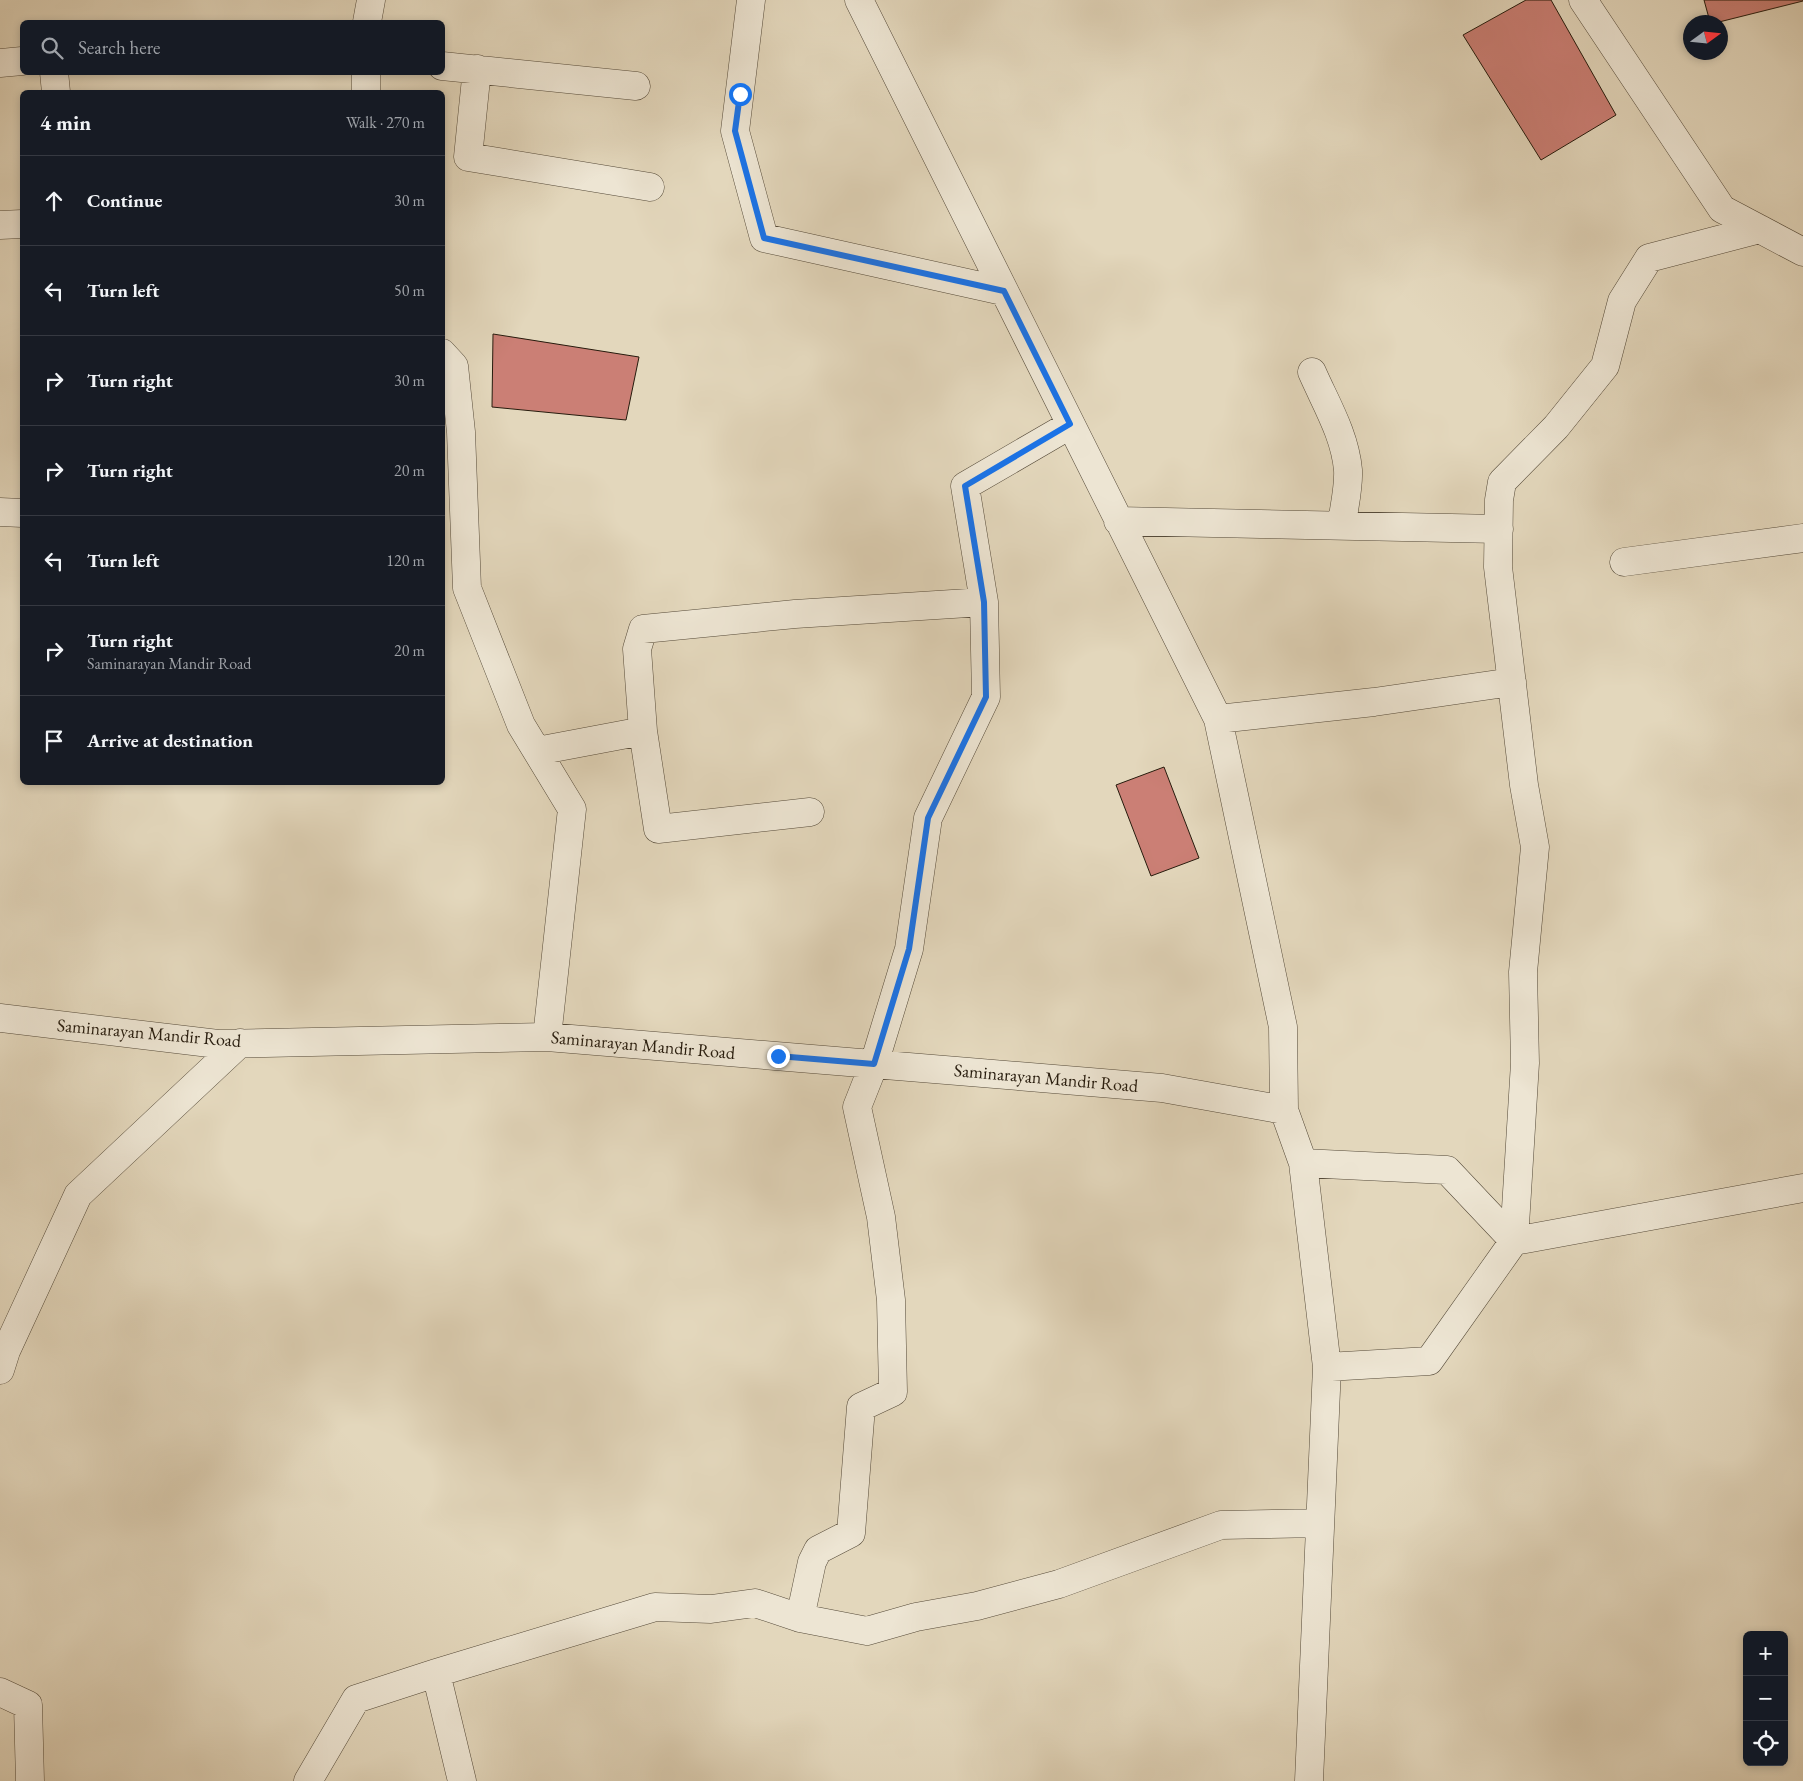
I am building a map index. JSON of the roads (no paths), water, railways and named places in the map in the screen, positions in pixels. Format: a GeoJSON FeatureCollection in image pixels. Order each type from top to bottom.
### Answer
{"type":"FeatureCollection","features":[{"type":"Feature","properties":{"kind":"street"},"geometry":{"type":"LineString","coordinates":[[367,20],[371,0]]}},
{"type":"Feature","properties":{"kind":"street"},"geometry":{"type":"LineString","coordinates":[[751,0],[735,131],[764,238],[1004,291]]}},
{"type":"Feature","properties":{"kind":"street"},"geometry":{"type":"LineString","coordinates":[[859,0],[1218,719],[1283,1027],[1284,1110],[1303,1163],[1327,1367],[1308,1781]]}},
{"type":"Feature","properties":{"kind":"street"},"geometry":{"type":"LineString","coordinates":[[1582,0],[1722,209],[1803,252]]}},
{"type":"Feature","properties":{"kind":"street"},"geometry":{"type":"LineString","coordinates":[[0,62],[20,61]]}},
{"type":"Feature","properties":{"kind":"street"},"geometry":{"type":"LineString","coordinates":[[445,66],[636,86]]}},
{"type":"Feature","properties":{"kind":"street"},"geometry":{"type":"LineString","coordinates":[[477,69],[468,157],[650,187]]}},
{"type":"Feature","properties":{"kind":"street"},"geometry":{"type":"LineString","coordinates":[[54,75],[56,90]]}},
{"type":"Feature","properties":{"kind":"street"},"geometry":{"type":"LineString","coordinates":[[366,75],[366,90]]}},
{"type":"Feature","properties":{"kind":"street"},"geometry":{"type":"LineString","coordinates":[[0,225],[20,224]]}},
{"type":"Feature","properties":{"kind":"street"},"geometry":{"type":"LineString","coordinates":[[1327,1367],[1429,1361],[1514,1241],[1525,1063],[1523,972],[1535,847],[1524,785],[1498,567],[1499,500],[1502,482],[1556,427],[1605,366],[1622,301],[1649,258],[1760,229]]}},
{"type":"Feature","properties":{"kind":"street"},"geometry":{"type":"LineString","coordinates":[[445,356],[454,366],[461,432],[467,588],[521,725],[572,809],[547,1037]]}},
{"type":"Feature","properties":{"kind":"street"},"geometry":{"type":"LineString","coordinates":[[1312,372],[1339,431],[1345,450],[1348,472],[1342,524]]}},
{"type":"Feature","properties":{"kind":"street"},"geometry":{"type":"LineString","coordinates":[[800,1618],[812,1562],[818,1550],[851,1533],[860,1406],[893,1392],[891,1300],[881,1217],[857,1107],[874,1064],[909,949],[928,818],[986,697],[984,602],[965,486],[1070,424]]}},
{"type":"Feature","properties":{"kind":"street"},"geometry":{"type":"LineString","coordinates":[[0,512],[20,513]]}},
{"type":"Feature","properties":{"kind":"street"},"geometry":{"type":"LineString","coordinates":[[1118,522],[1342,524],[1499,529]]}},
{"type":"Feature","properties":{"kind":"street"},"geometry":{"type":"LineString","coordinates":[[1624,562],[1803,538]]}},
{"type":"Feature","properties":{"kind":"street"},"geometry":{"type":"LineString","coordinates":[[810,812],[658,829],[643,731],[637,649],[643,629],[795,614],[984,602]]}},
{"type":"Feature","properties":{"kind":"street"},"geometry":{"type":"LineString","coordinates":[[1218,719],[1374,702],[1512,682]]}},
{"type":"Feature","properties":{"kind":"street"},"geometry":{"type":"LineString","coordinates":[[537,751],[643,731]]}},
{"type":"Feature","properties":{"kind":"street","name":"Saminarayan Mandir Road"},"geometry":{"type":"LineString","coordinates":[[0,1018],[218,1044],[547,1037],[1162,1088],[1284,1110]]}},
{"type":"Feature","properties":{"kind":"street"},"geometry":{"type":"LineString","coordinates":[[0,1370],[6,1351],[78,1194],[240,1043]]}},
{"type":"Feature","properties":{"kind":"street"},"geometry":{"type":"LineString","coordinates":[[1303,1163],[1447,1170],[1514,1241]]}},
{"type":"Feature","properties":{"kind":"street"},"geometry":{"type":"LineString","coordinates":[[1514,1241],[1803,1188]]}},
{"type":"Feature","properties":{"kind":"street"},"geometry":{"type":"LineString","coordinates":[[315,1777],[356,1698],[654,1607],[711,1609],[755,1603],[800,1618],[867,1631],[916,1617],[977,1606],[1059,1584],[1221,1525],[1320,1523]]}},
{"type":"Feature","properties":{"kind":"street"},"geometry":{"type":"LineString","coordinates":[[436,1673],[462,1781]]}},
{"type":"Feature","properties":{"kind":"street"},"geometry":{"type":"LineString","coordinates":[[0,1692],[28,1705],[30,1781]]}}]}
